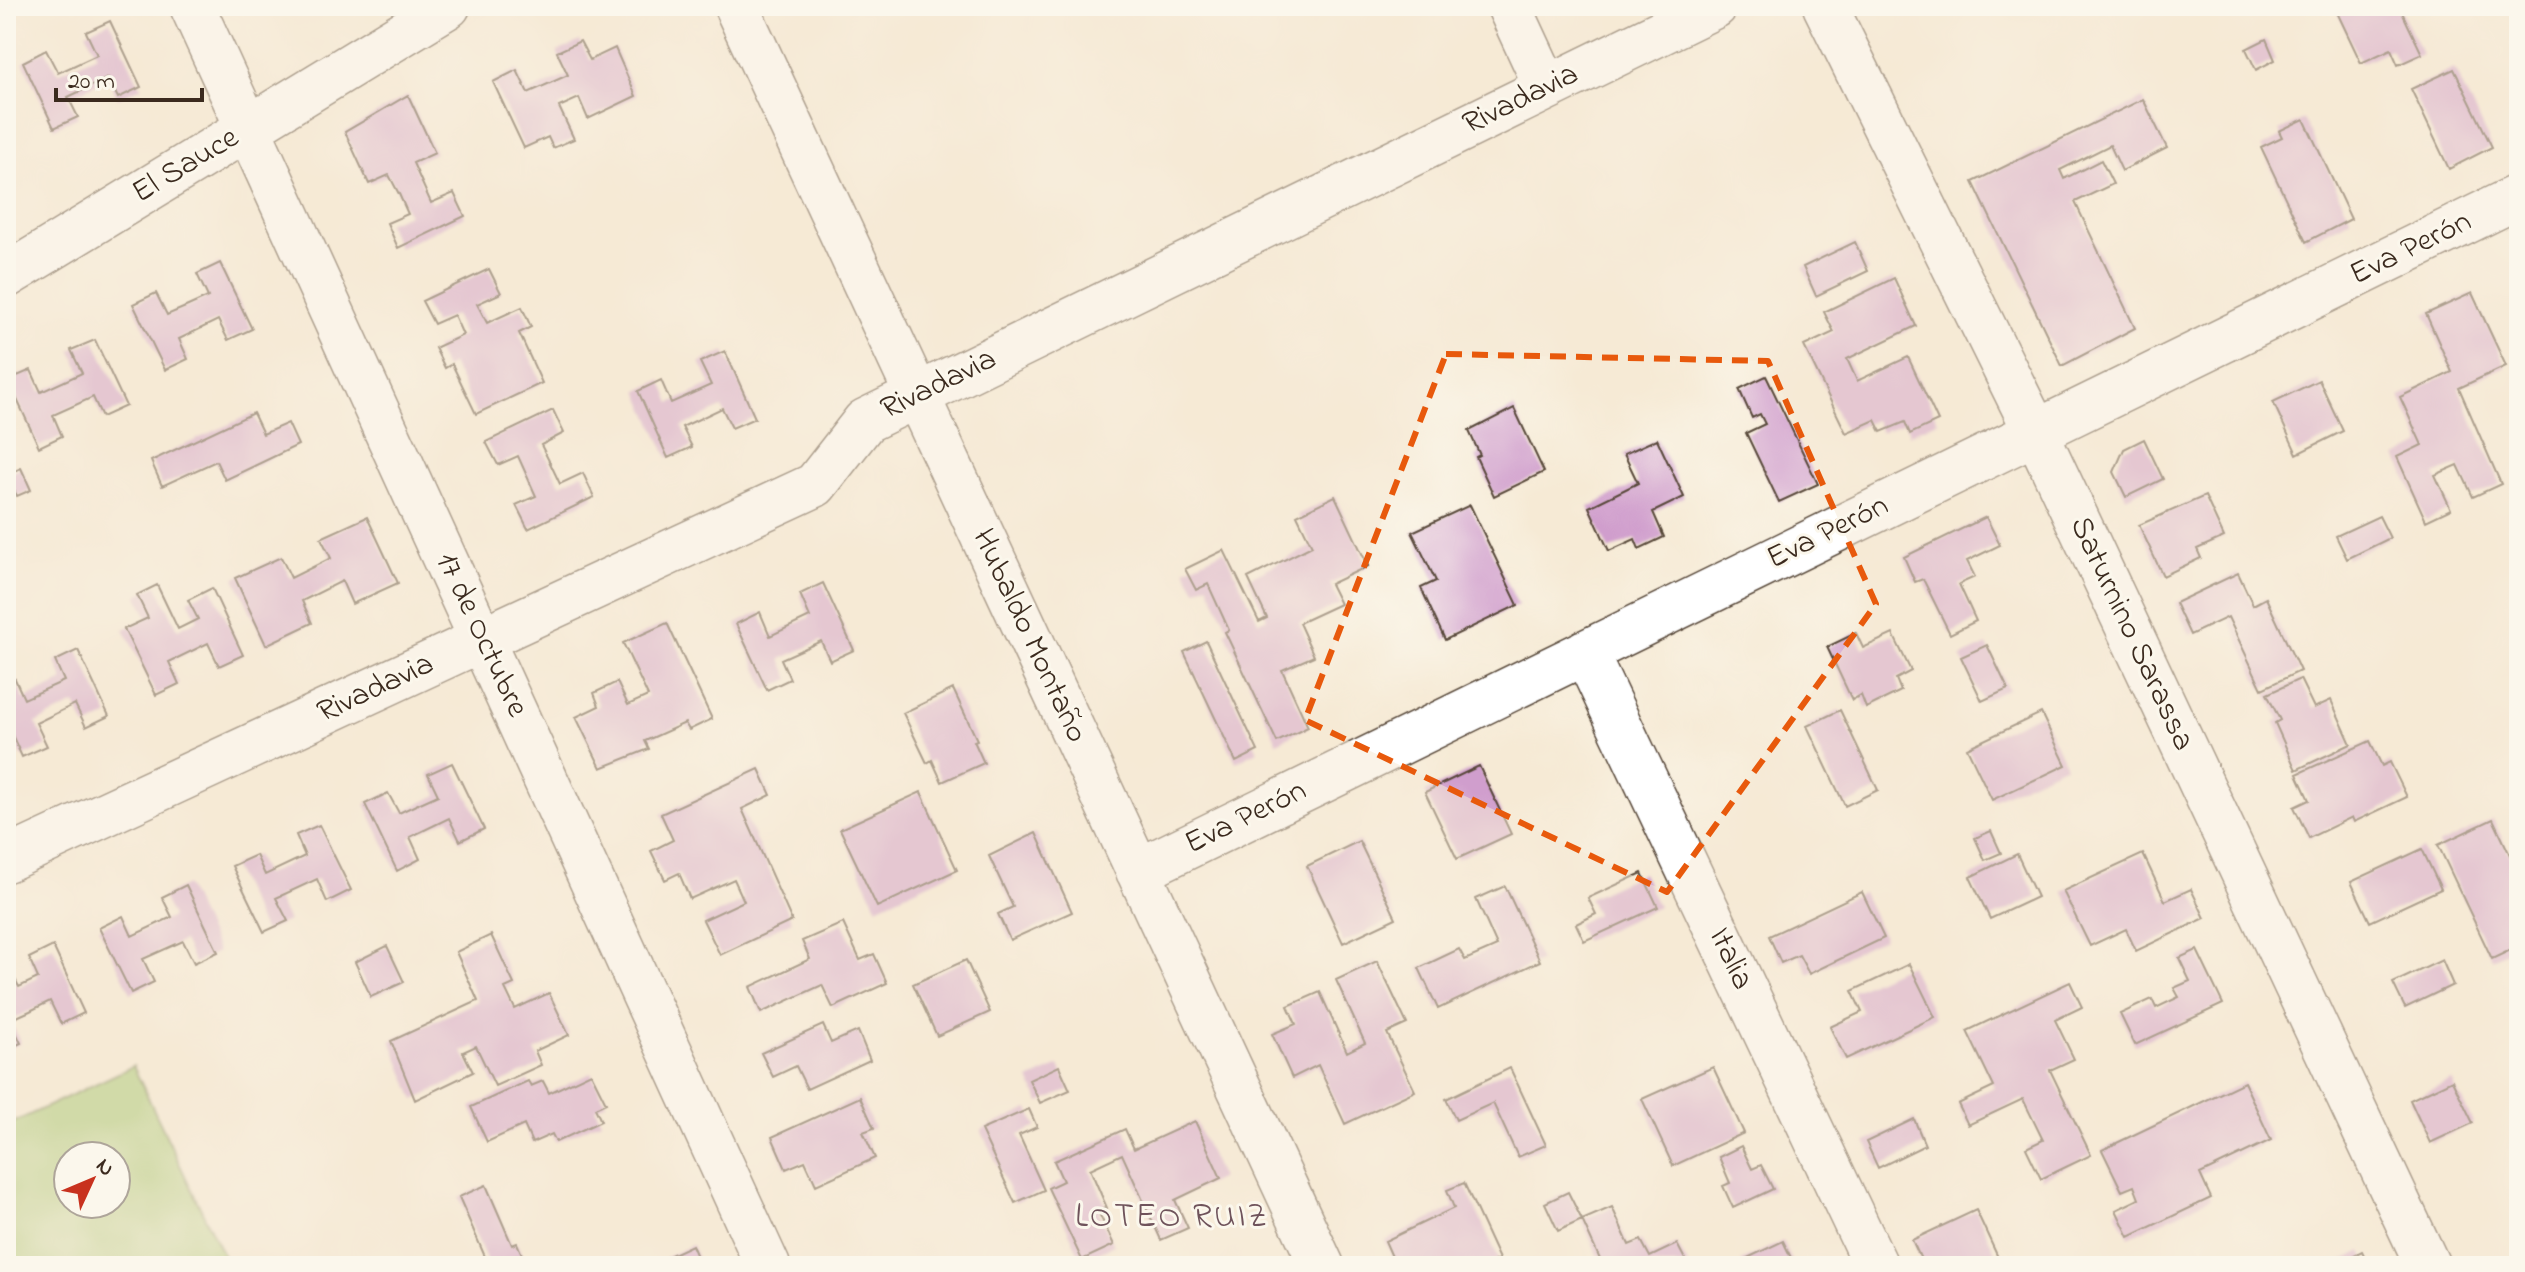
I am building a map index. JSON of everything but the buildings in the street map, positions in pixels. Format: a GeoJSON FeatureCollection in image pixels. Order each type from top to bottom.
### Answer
{"type":"FeatureCollection","features":[{"type":"Feature","properties":{"kind":"street","name":"17 de Octubre"},"geometry":{"type":"LineString","coordinates":[[192,6],[768,1266]]}},
{"type":"Feature","properties":{"kind":"street","name":"El Sauce"},"geometry":{"type":"LineString","coordinates":[[6,276],[448,6]]}},
{"type":"Feature","properties":{"kind":"street","name":"Hubaldo Montaño"},"geometry":{"type":"LineString","coordinates":[[736,6],[1322,1266]]}},
{"type":"Feature","properties":{"kind":"street"},"geometry":{"type":"LineString","coordinates":[[1509,6],[1547,88]]}},
{"type":"Feature","properties":{"kind":"street","name":"Rivadavia"},"geometry":{"type":"LineString","coordinates":[[6,860],[815,485],[865,421],[1715,6]]}},
{"type":"Feature","properties":{"kind":"street","name":"Saturnino Sarassa"},"geometry":{"type":"LineString","coordinates":[[1825,6],[2036,432],[2428,1266]]}},
{"type":"Feature","properties":{"kind":"street","name":"Eva Perón"},"geometry":{"type":"LineString","coordinates":[[1138,871],[2519,196]]}},
{"type":"Feature","properties":{"kind":"street","name":"Italia"},"geometry":{"type":"LineString","coordinates":[[1585,652],[1876,1266]]}},
{"type":"Feature","properties":{"kind":"highlighted area"},"geometry":{"type":"Polygon","coordinates":[[[1446,354],[1768,361],[1876,604],[1667,892],[1305,720],[1446,354]]]}},
{"type":"Feature","properties":{"kind":"green space"},"geometry":{"type":"Polygon","coordinates":[[[133,1066],[228,1266],[6,1266],[6,1126],[133,1066]]]}},
{"type":"Feature","properties":{"kind":"district","name":"LOTEO RUIZ"},"geometry":{"type":"Point","coordinates":[1172,1218]}}]}
